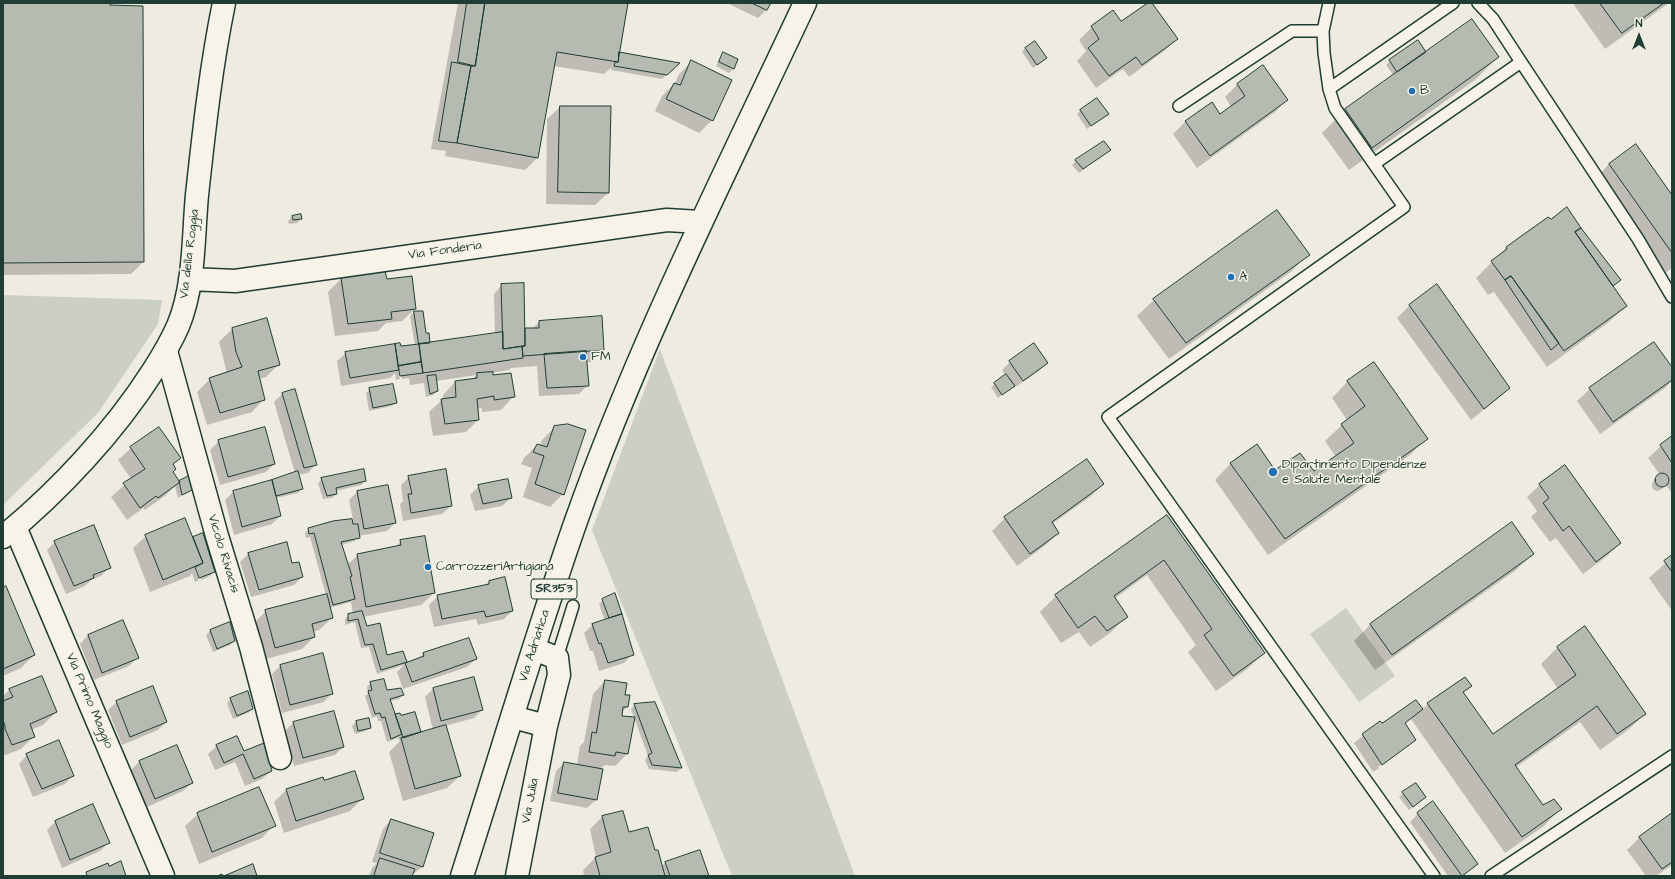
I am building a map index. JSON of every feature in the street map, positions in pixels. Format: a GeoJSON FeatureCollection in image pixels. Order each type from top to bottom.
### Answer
{"type":"FeatureCollection","features":[{"type":"Feature","properties":{"kind":"street","name":"Via della Roggia"},"geometry":{"type":"LineString","coordinates":[[9,532],[74,470],[108,431],[142,388],[166,351],[178,326],[190,279],[214,49],[224,3]]}},
{"type":"Feature","properties":{"kind":"street","name":"Via Adriatica"},"geometry":{"type":"LineString","coordinates":[[462,876],[576,520],[626,391],[700,222],[806,3]]}},
{"type":"Feature","properties":{"kind":"street","name":"Via Fonderia"},"geometry":{"type":"LineString","coordinates":[[190,279],[235,280],[667,220],[700,222]]}},
{"type":"Feature","properties":{"kind":"street","name":"Vicolo Rivacis"},"geometry":{"type":"LineString","coordinates":[[166,351],[217,536],[251,647],[280,758]]}},
{"type":"Feature","properties":{"kind":"street","name":"Via Primo Maggio"},"geometry":{"type":"LineString","coordinates":[[9,532],[163,876]]}},
{"type":"Feature","properties":{"kind":"street"},"geometry":{"type":"LineString","coordinates":[[534,649],[557,658]]}},
{"type":"Feature","properties":{"kind":"street","name":"Via Julia"},"geometry":{"type":"LineString","coordinates":[[517,876],[546,726],[559,675],[557,658]]}},
{"type":"Feature","properties":{"kind":"street"},"geometry":{"type":"LineString","coordinates":[[512,717],[546,726]]}},
{"type":"Feature","properties":{"kind":"lane"},"geometry":{"type":"LineString","coordinates":[[1329,3],[1323,32],[1324,53],[1329,89],[1335,108],[1404,207],[1108,416],[1434,876]]}},
{"type":"Feature","properties":{"kind":"lane"},"geometry":{"type":"LineString","coordinates":[[1329,89],[1453,3]]}},
{"type":"Feature","properties":{"kind":"lane"},"geometry":{"type":"LineString","coordinates":[[1478,3],[1493,19],[1638,240],[1672,297]]}},
{"type":"Feature","properties":{"kind":"lane"},"geometry":{"type":"LineString","coordinates":[[1179,106],[1292,31],[1323,32]]}},
{"type":"Feature","properties":{"kind":"lane"},"geometry":{"type":"LineString","coordinates":[[1374,164],[1521,62]]}},
{"type":"Feature","properties":{"kind":"lane","name":"Via Julia"},"geometry":{"type":"LineString","coordinates":[[557,658],[573,606]]}},
{"type":"Feature","properties":{"kind":"lane"},"geometry":{"type":"LineString","coordinates":[[1492,876],[1672,756]]}},
{"type":"Feature","properties":{"kind":"shaded area"},"geometry":{"type":"Polygon","coordinates":[[[3,295],[162,300],[158,324],[98,413],[3,505],[3,295]]]}},
{"type":"Feature","properties":{"kind":"shaded area"},"geometry":{"type":"Polygon","coordinates":[[[660,349],[855,876],[732,876],[592,530],[660,349]]]}},
{"type":"Feature","properties":{"kind":"shaded area"},"geometry":{"type":"Polygon","coordinates":[[[1346,608],[1395,676],[1359,702],[1310,634],[1346,608]]]}},
{"type":"Feature","properties":{"kind":"building"},"geometry":{"type":"Polygon","coordinates":[[[3,3],[110,3],[110,5],[143,6],[144,262],[3,263],[3,3]]]}},
{"type":"Feature","properties":{"kind":"building"},"geometry":{"type":"Polygon","coordinates":[[[467,3],[485,3],[475,66],[458,62],[467,3]]]}},
{"type":"Feature","properties":{"kind":"building"},"geometry":{"type":"Polygon","coordinates":[[[485,3],[628,3],[618,62],[557,52],[538,158],[457,143],[471,66],[475,66],[485,3]]]}},
{"type":"Feature","properties":{"kind":"building"},"geometry":{"type":"Polygon","coordinates":[[[752,3],[771,3],[767,10],[752,3]]]}},
{"type":"Feature","properties":{"kind":"building"},"geometry":{"type":"Polygon","coordinates":[[[1148,3],[1152,3],[1178,39],[1142,65],[1136,57],[1109,76],[1088,48],[1099,39],[1091,26],[1113,10],[1121,21],[1148,3]]]}},
{"type":"Feature","properties":{"kind":"building"},"geometry":{"type":"Polygon","coordinates":[[[1600,3],[1664,3],[1622,33],[1600,3]]]}},
{"type":"Feature","properties":{"kind":"building","name":"B"},"geometry":{"type":"Polygon","coordinates":[[[1472,19],[1499,57],[1372,148],[1345,109],[1472,19]]]}},
{"type":"Feature","properties":{"kind":"building"},"geometry":{"type":"Polygon","coordinates":[[[1418,40],[1426,52],[1397,72],[1389,60],[1418,40]]]}},
{"type":"Feature","properties":{"kind":"building"},"geometry":{"type":"Polygon","coordinates":[[[1035,41],[1047,58],[1037,65],[1025,48],[1035,41]]]}},
{"type":"Feature","properties":{"kind":"building"},"geometry":{"type":"Polygon","coordinates":[[[619,52],[680,63],[667,75],[614,66],[615,62],[618,62],[619,52]]]}},
{"type":"Feature","properties":{"kind":"building"},"geometry":{"type":"Polygon","coordinates":[[[723,52],[738,59],[734,69],[719,62],[723,52]]]}},
{"type":"Feature","properties":{"kind":"building"},"geometry":{"type":"Polygon","coordinates":[[[691,60],[732,80],[713,121],[666,99],[674,83],[680,85],[691,60]]]}},
{"type":"Feature","properties":{"kind":"building"},"geometry":{"type":"Polygon","coordinates":[[[452,62],[471,66],[457,143],[439,141],[452,62]]]}},
{"type":"Feature","properties":{"kind":"building"},"geometry":{"type":"Polygon","coordinates":[[[1263,65],[1288,100],[1210,156],[1185,121],[1212,102],[1220,114],[1245,96],[1237,84],[1263,65]]]}},
{"type":"Feature","properties":{"kind":"building"},"geometry":{"type":"Polygon","coordinates":[[[1097,98],[1109,114],[1091,126],[1080,110],[1097,98]]]}},
{"type":"Feature","properties":{"kind":"building"},"geometry":{"type":"Polygon","coordinates":[[[560,106],[611,106],[609,193],[558,192],[560,106]]]}},
{"type":"Feature","properties":{"kind":"building"},"geometry":{"type":"Polygon","coordinates":[[[1104,141],[1111,150],[1083,169],[1075,160],[1104,141]]]}},
{"type":"Feature","properties":{"kind":"building"},"geometry":{"type":"Polygon","coordinates":[[[1636,144],[1672,195],[1672,253],[1609,164],[1636,144]]]}},
{"type":"Feature","properties":{"kind":"building"},"geometry":{"type":"Polygon","coordinates":[[[1567,207],[1581,228],[1575,232],[1627,306],[1564,351],[1511,276],[1505,280],[1491,261],[1507,249],[1506,247],[1548,217],[1551,219],[1567,207]]]}},
{"type":"Feature","properties":{"kind":"building","name":"A"},"geometry":{"type":"Polygon","coordinates":[[[1277,210],[1310,255],[1186,343],[1153,299],[1277,210]]]}},
{"type":"Feature","properties":{"kind":"building"},"geometry":{"type":"Polygon","coordinates":[[[301,214],[302,219],[293,220],[292,216],[301,214]]]}},
{"type":"Feature","properties":{"kind":"building"},"geometry":{"type":"Polygon","coordinates":[[[1581,228],[1621,280],[1613,286],[1575,232],[1581,228]]]}},
{"type":"Feature","properties":{"kind":"building"},"geometry":{"type":"Polygon","coordinates":[[[385,271],[387,279],[412,276],[416,309],[391,312],[392,319],[348,324],[341,278],[385,271]]]}},
{"type":"Feature","properties":{"kind":"building"},"geometry":{"type":"Polygon","coordinates":[[[1511,276],[1559,343],[1551,350],[1505,280],[1511,276]]]}},
{"type":"Feature","properties":{"kind":"building"},"geometry":{"type":"Polygon","coordinates":[[[524,283],[525,346],[503,349],[501,284],[524,283]]]}},
{"type":"Feature","properties":{"kind":"building"},"geometry":{"type":"Polygon","coordinates":[[[1437,284],[1510,388],[1484,409],[1409,305],[1437,284]]]}},
{"type":"Feature","properties":{"kind":"building"},"geometry":{"type":"Polygon","coordinates":[[[414,311],[423,311],[426,333],[429,333],[430,343],[419,344],[414,311]]]}},
{"type":"Feature","properties":{"kind":"building"},"geometry":{"type":"Polygon","coordinates":[[[602,316],[604,350],[523,356],[522,346],[525,346],[525,328],[539,328],[539,321],[602,316]]]}},
{"type":"Feature","properties":{"kind":"building"},"geometry":{"type":"Polygon","coordinates":[[[267,318],[280,365],[258,371],[265,400],[220,413],[209,378],[242,367],[236,352],[232,328],[267,318]]]}},
{"type":"Feature","properties":{"kind":"building"},"geometry":{"type":"Polygon","coordinates":[[[503,332],[503,349],[522,346],[523,358],[423,373],[419,344],[503,332]]]}},
{"type":"Feature","properties":{"kind":"building"},"geometry":{"type":"Polygon","coordinates":[[[1654,342],[1672,367],[1672,380],[1613,422],[1589,388],[1654,342]]]}},
{"type":"Feature","properties":{"kind":"building"},"geometry":{"type":"Polygon","coordinates":[[[400,343],[401,346],[419,344],[421,362],[398,366],[395,344],[400,343]]]}},
{"type":"Feature","properties":{"kind":"building"},"geometry":{"type":"Polygon","coordinates":[[[1034,343],[1048,363],[1023,381],[1009,361],[1034,343]]]}},
{"type":"Feature","properties":{"kind":"building"},"geometry":{"type":"Polygon","coordinates":[[[395,344],[399,370],[350,378],[345,352],[395,344]]]}},
{"type":"Feature","properties":{"kind":"building"},"geometry":{"type":"Polygon","coordinates":[[[586,351],[589,386],[547,388],[544,354],[586,351]]]}},
{"type":"Feature","properties":{"kind":"building"},"geometry":{"type":"Polygon","coordinates":[[[421,362],[423,373],[400,376],[398,366],[421,362]]]}},
{"type":"Feature","properties":{"kind":"building"},"geometry":{"type":"Polygon","coordinates":[[[1374,362],[1428,439],[1285,539],[1230,463],[1257,444],[1275,470],[1300,453],[1314,471],[1354,443],[1341,424],[1365,406],[1347,381],[1374,362]]]}},
{"type":"Feature","properties":{"kind":"building"},"geometry":{"type":"Polygon","coordinates":[[[493,372],[493,375],[511,373],[515,397],[494,400],[494,396],[477,399],[479,420],[445,424],[441,399],[456,397],[455,381],[477,378],[477,373],[493,372]]]}},
{"type":"Feature","properties":{"kind":"building"},"geometry":{"type":"Polygon","coordinates":[[[1006,374],[1015,386],[1002,395],[994,383],[1006,374]]]}},
{"type":"Feature","properties":{"kind":"building"},"geometry":{"type":"Polygon","coordinates":[[[436,375],[438,391],[430,394],[427,376],[436,375]]]}},
{"type":"Feature","properties":{"kind":"building"},"geometry":{"type":"Polygon","coordinates":[[[393,384],[397,403],[373,408],[369,388],[393,384]]]}},
{"type":"Feature","properties":{"kind":"building"},"geometry":{"type":"Polygon","coordinates":[[[295,389],[317,465],[304,468],[282,393],[295,389]]]}},
{"type":"Feature","properties":{"kind":"building"},"geometry":{"type":"Polygon","coordinates":[[[568,424],[586,430],[564,495],[535,484],[544,456],[533,452],[537,444],[547,447],[554,426],[568,424]]]}},
{"type":"Feature","properties":{"kind":"building"},"geometry":{"type":"Polygon","coordinates":[[[159,427],[181,458],[173,464],[176,469],[173,472],[180,482],[158,498],[156,496],[140,508],[123,483],[145,469],[130,447],[159,427]]]}},
{"type":"Feature","properties":{"kind":"building"},"geometry":{"type":"Polygon","coordinates":[[[265,427],[275,464],[228,477],[218,440],[265,427]]]}},
{"type":"Feature","properties":{"kind":"building"},"geometry":{"type":"Polygon","coordinates":[[[1672,436],[1672,463],[1660,445],[1672,436]]]}},
{"type":"Feature","properties":{"kind":"building"},"geometry":{"type":"Polygon","coordinates":[[[1087,459],[1104,484],[1052,522],[1059,533],[1030,554],[1004,517],[1087,459]]]}},
{"type":"Feature","properties":{"kind":"building"},"geometry":{"type":"Polygon","coordinates":[[[1565,465],[1621,543],[1596,562],[1569,526],[1563,531],[1543,503],[1549,498],[1539,484],[1565,465]]]}},
{"type":"Feature","properties":{"kind":"building"},"geometry":{"type":"Polygon","coordinates":[[[364,469],[366,481],[336,488],[337,494],[327,496],[321,478],[364,469]]]}},
{"type":"Feature","properties":{"kind":"building"},"geometry":{"type":"Polygon","coordinates":[[[446,469],[452,506],[411,513],[408,494],[412,494],[408,476],[446,469]]]}},
{"type":"Feature","properties":{"kind":"building"},"geometry":{"type":"Polygon","coordinates":[[[298,471],[303,489],[276,496],[272,480],[298,471]]]}},
{"type":"Feature","properties":{"kind":"building"},"geometry":{"type":"Polygon","coordinates":[[[1659,473],[1665,473],[1669,477],[1669,483],[1665,487],[1659,487],[1655,483],[1655,477],[1659,473]]]}},
{"type":"Feature","properties":{"kind":"building"},"geometry":{"type":"Polygon","coordinates":[[[189,476],[192,490],[182,495],[179,481],[189,476]]]}},
{"type":"Feature","properties":{"kind":"building"},"geometry":{"type":"Polygon","coordinates":[[[508,479],[512,498],[483,504],[478,485],[508,479]]]}},
{"type":"Feature","properties":{"kind":"building"},"geometry":{"type":"Polygon","coordinates":[[[272,480],[281,516],[242,527],[233,491],[272,480]]]}},
{"type":"Feature","properties":{"kind":"building"},"geometry":{"type":"Polygon","coordinates":[[[388,485],[396,523],[364,529],[357,491],[388,485]]]}},
{"type":"Feature","properties":{"kind":"building"},"geometry":{"type":"Polygon","coordinates":[[[1167,515],[1265,653],[1233,676],[1204,635],[1212,629],[1164,560],[1114,596],[1128,617],[1107,631],[1095,616],[1078,628],[1055,595],[1167,515]]]}},
{"type":"Feature","properties":{"kind":"building"},"geometry":{"type":"Polygon","coordinates":[[[185,518],[203,563],[163,580],[145,535],[185,518]]]}},
{"type":"Feature","properties":{"kind":"building"},"geometry":{"type":"Polygon","coordinates":[[[352,519],[353,524],[358,524],[360,538],[341,542],[352,576],[350,577],[355,599],[333,605],[314,533],[309,534],[308,528],[333,521],[352,519]]]}},
{"type":"Feature","properties":{"kind":"building"},"geometry":{"type":"Polygon","coordinates":[[[1512,522],[1534,554],[1392,655],[1370,624],[1512,522]]]}},
{"type":"Feature","properties":{"kind":"building"},"geometry":{"type":"Polygon","coordinates":[[[94,525],[111,568],[93,575],[94,578],[74,586],[54,541],[94,525]]]}},
{"type":"Feature","properties":{"kind":"building"},"geometry":{"type":"Polygon","coordinates":[[[203,533],[215,572],[199,578],[195,567],[203,563],[193,537],[203,533]]]}},
{"type":"Feature","properties":{"kind":"building"},"geometry":{"type":"Polygon","coordinates":[[[425,536],[435,593],[366,607],[357,554],[401,545],[400,540],[425,536]]]}},
{"type":"Feature","properties":{"kind":"building"},"geometry":{"type":"Polygon","coordinates":[[[287,542],[292,563],[299,562],[303,577],[259,590],[248,553],[287,542]]]}},
{"type":"Feature","properties":{"kind":"building"},"geometry":{"type":"Polygon","coordinates":[[[1672,555],[1672,572],[1664,561],[1672,555]]]}},
{"type":"Feature","properties":{"kind":"building"},"geometry":{"type":"Polygon","coordinates":[[[505,577],[513,611],[486,617],[484,611],[442,619],[437,595],[489,584],[489,581],[505,577]]]}},
{"type":"Feature","properties":{"kind":"building"},"geometry":{"type":"Polygon","coordinates":[[[6,586],[35,655],[3,669],[3,588],[6,586]]]}},
{"type":"Feature","properties":{"kind":"building"},"geometry":{"type":"Polygon","coordinates":[[[615,593],[622,614],[609,618],[602,599],[615,593]]]}},
{"type":"Feature","properties":{"kind":"building"},"geometry":{"type":"Polygon","coordinates":[[[327,594],[333,618],[312,624],[315,637],[275,648],[265,610],[327,594]]]}},
{"type":"Feature","properties":{"kind":"building"},"geometry":{"type":"Polygon","coordinates":[[[362,611],[367,626],[380,623],[387,655],[403,651],[407,662],[381,670],[373,644],[365,645],[358,619],[348,621],[348,614],[362,611]]]}},
{"type":"Feature","properties":{"kind":"building"},"geometry":{"type":"Polygon","coordinates":[[[622,614],[634,655],[608,663],[592,624],[622,614]]]}},
{"type":"Feature","properties":{"kind":"building"},"geometry":{"type":"Polygon","coordinates":[[[123,620],[139,658],[102,673],[88,635],[123,620]]]}},
{"type":"Feature","properties":{"kind":"building"},"geometry":{"type":"Polygon","coordinates":[[[230,622],[235,641],[217,649],[210,630],[230,622]]]}},
{"type":"Feature","properties":{"kind":"building"},"geometry":{"type":"Polygon","coordinates":[[[1585,626],[1646,714],[1617,734],[1597,706],[1515,765],[1543,805],[1554,799],[1562,809],[1522,837],[1427,703],[1465,677],[1472,686],[1463,692],[1493,734],[1576,675],[1557,647],[1585,626]]]}},
{"type":"Feature","properties":{"kind":"building"},"geometry":{"type":"Polygon","coordinates":[[[469,638],[477,659],[412,682],[405,663],[424,656],[423,653],[469,638]]]}},
{"type":"Feature","properties":{"kind":"building"},"geometry":{"type":"Polygon","coordinates":[[[323,653],[333,694],[290,705],[280,665],[323,653]]]}},
{"type":"Feature","properties":{"kind":"building"},"geometry":{"type":"Polygon","coordinates":[[[42,676],[57,712],[30,724],[35,737],[12,745],[3,720],[3,701],[13,697],[9,689],[42,676]]]}},
{"type":"Feature","properties":{"kind":"building"},"geometry":{"type":"Polygon","coordinates":[[[474,677],[483,710],[441,721],[433,688],[474,677]]]}},
{"type":"Feature","properties":{"kind":"building"},"geometry":{"type":"Polygon","coordinates":[[[384,679],[387,690],[401,688],[404,695],[390,699],[402,734],[391,739],[385,717],[382,718],[380,713],[375,714],[368,691],[372,690],[370,682],[384,679]]]}},
{"type":"Feature","properties":{"kind":"building"},"geometry":{"type":"Polygon","coordinates":[[[605,680],[627,683],[625,695],[630,695],[628,707],[623,707],[622,716],[635,717],[628,754],[616,752],[615,756],[589,752],[592,732],[596,733],[605,680]]]}},
{"type":"Feature","properties":{"kind":"building"},"geometry":{"type":"Polygon","coordinates":[[[153,686],[167,722],[130,737],[116,701],[153,686]]]}},
{"type":"Feature","properties":{"kind":"building"},"geometry":{"type":"Polygon","coordinates":[[[248,691],[253,709],[237,716],[230,698],[248,691]]]}},
{"type":"Feature","properties":{"kind":"building"},"geometry":{"type":"Polygon","coordinates":[[[1416,700],[1423,709],[1405,723],[1416,740],[1382,765],[1362,734],[1380,721],[1382,723],[1416,700]]]}},
{"type":"Feature","properties":{"kind":"building"},"geometry":{"type":"Polygon","coordinates":[[[655,702],[682,768],[652,765],[648,755],[652,753],[634,704],[655,702]]]}},
{"type":"Feature","properties":{"kind":"building"},"geometry":{"type":"Polygon","coordinates":[[[334,711],[344,747],[303,758],[293,722],[334,711]]]}},
{"type":"Feature","properties":{"kind":"building"},"geometry":{"type":"Polygon","coordinates":[[[415,712],[421,732],[403,738],[395,714],[400,713],[401,715],[415,712]]]}},
{"type":"Feature","properties":{"kind":"building"},"geometry":{"type":"Polygon","coordinates":[[[369,718],[371,728],[358,731],[356,721],[369,718]]]}},
{"type":"Feature","properties":{"kind":"building"},"geometry":{"type":"Polygon","coordinates":[[[446,725],[461,776],[415,789],[401,738],[446,725]]]}},
{"type":"Feature","properties":{"kind":"building"},"geometry":{"type":"Polygon","coordinates":[[[237,736],[244,751],[264,743],[272,771],[254,779],[243,754],[224,763],[216,745],[237,736]]]}},
{"type":"Feature","properties":{"kind":"building"},"geometry":{"type":"Polygon","coordinates":[[[59,740],[74,776],[42,789],[26,754],[59,740]]]}},
{"type":"Feature","properties":{"kind":"building"},"geometry":{"type":"Polygon","coordinates":[[[177,745],[193,783],[155,799],[139,761],[177,745]]]}},
{"type":"Feature","properties":{"kind":"building"},"geometry":{"type":"Polygon","coordinates":[[[564,762],[603,769],[597,800],[558,793],[564,762]]]}},
{"type":"Feature","properties":{"kind":"building"},"geometry":{"type":"Polygon","coordinates":[[[355,771],[364,799],[296,821],[286,789],[323,777],[324,780],[355,771]]]}},
{"type":"Feature","properties":{"kind":"building"},"geometry":{"type":"Polygon","coordinates":[[[1416,783],[1426,797],[1413,807],[1402,792],[1416,783]]]}},
{"type":"Feature","properties":{"kind":"building"},"geometry":{"type":"Polygon","coordinates":[[[259,787],[276,826],[212,852],[197,813],[259,787]]]}},
{"type":"Feature","properties":{"kind":"building"},"geometry":{"type":"Polygon","coordinates":[[[1433,801],[1478,864],[1462,876],[1417,813],[1433,801]]]}},
{"type":"Feature","properties":{"kind":"building"},"geometry":{"type":"Polygon","coordinates":[[[93,804],[110,843],[70,860],[55,821],[93,804]]]}},
{"type":"Feature","properties":{"kind":"building"},"geometry":{"type":"Polygon","coordinates":[[[623,811],[629,832],[648,827],[655,850],[658,850],[665,876],[600,876],[595,857],[611,852],[602,816],[623,811]]]}},
{"type":"Feature","properties":{"kind":"building"},"geometry":{"type":"Polygon","coordinates":[[[1672,813],[1672,862],[1662,869],[1639,837],[1672,813]]]}},
{"type":"Feature","properties":{"kind":"building"},"geometry":{"type":"Polygon","coordinates":[[[391,819],[434,833],[423,867],[380,853],[391,819]]]}},
{"type":"Feature","properties":{"kind":"building"},"geometry":{"type":"Polygon","coordinates":[[[700,850],[709,876],[670,876],[665,862],[700,850]]]}},
{"type":"Feature","properties":{"kind":"building"},"geometry":{"type":"Polygon","coordinates":[[[380,858],[415,869],[412,876],[374,876],[380,858]]]}},
{"type":"Feature","properties":{"kind":"building"},"geometry":{"type":"Polygon","coordinates":[[[121,861],[126,876],[87,876],[86,872],[108,863],[109,866],[121,861]]]}},
{"type":"Feature","properties":{"kind":"building"},"geometry":{"type":"Polygon","coordinates":[[[253,864],[257,876],[223,876],[253,864]]]}},
{"type":"Feature","properties":{"kind":"place","name":"B"},"geometry":{"type":"Point","coordinates":[1412,91]}},
{"type":"Feature","properties":{"kind":"place","name":"A"},"geometry":{"type":"Point","coordinates":[1231,277]}},
{"type":"Feature","properties":{"kind":"place","name":"FM"},"geometry":{"type":"Point","coordinates":[583,357]}},
{"type":"Feature","properties":{"kind":"place","name":"Dipartimento Dipendenze e Salute Mentale"},"geometry":{"type":"Point","coordinates":[1273,472]}},
{"type":"Feature","properties":{"kind":"place","name":"CarrozzeriArtigiana"},"geometry":{"type":"Point","coordinates":[428,567]}}]}
